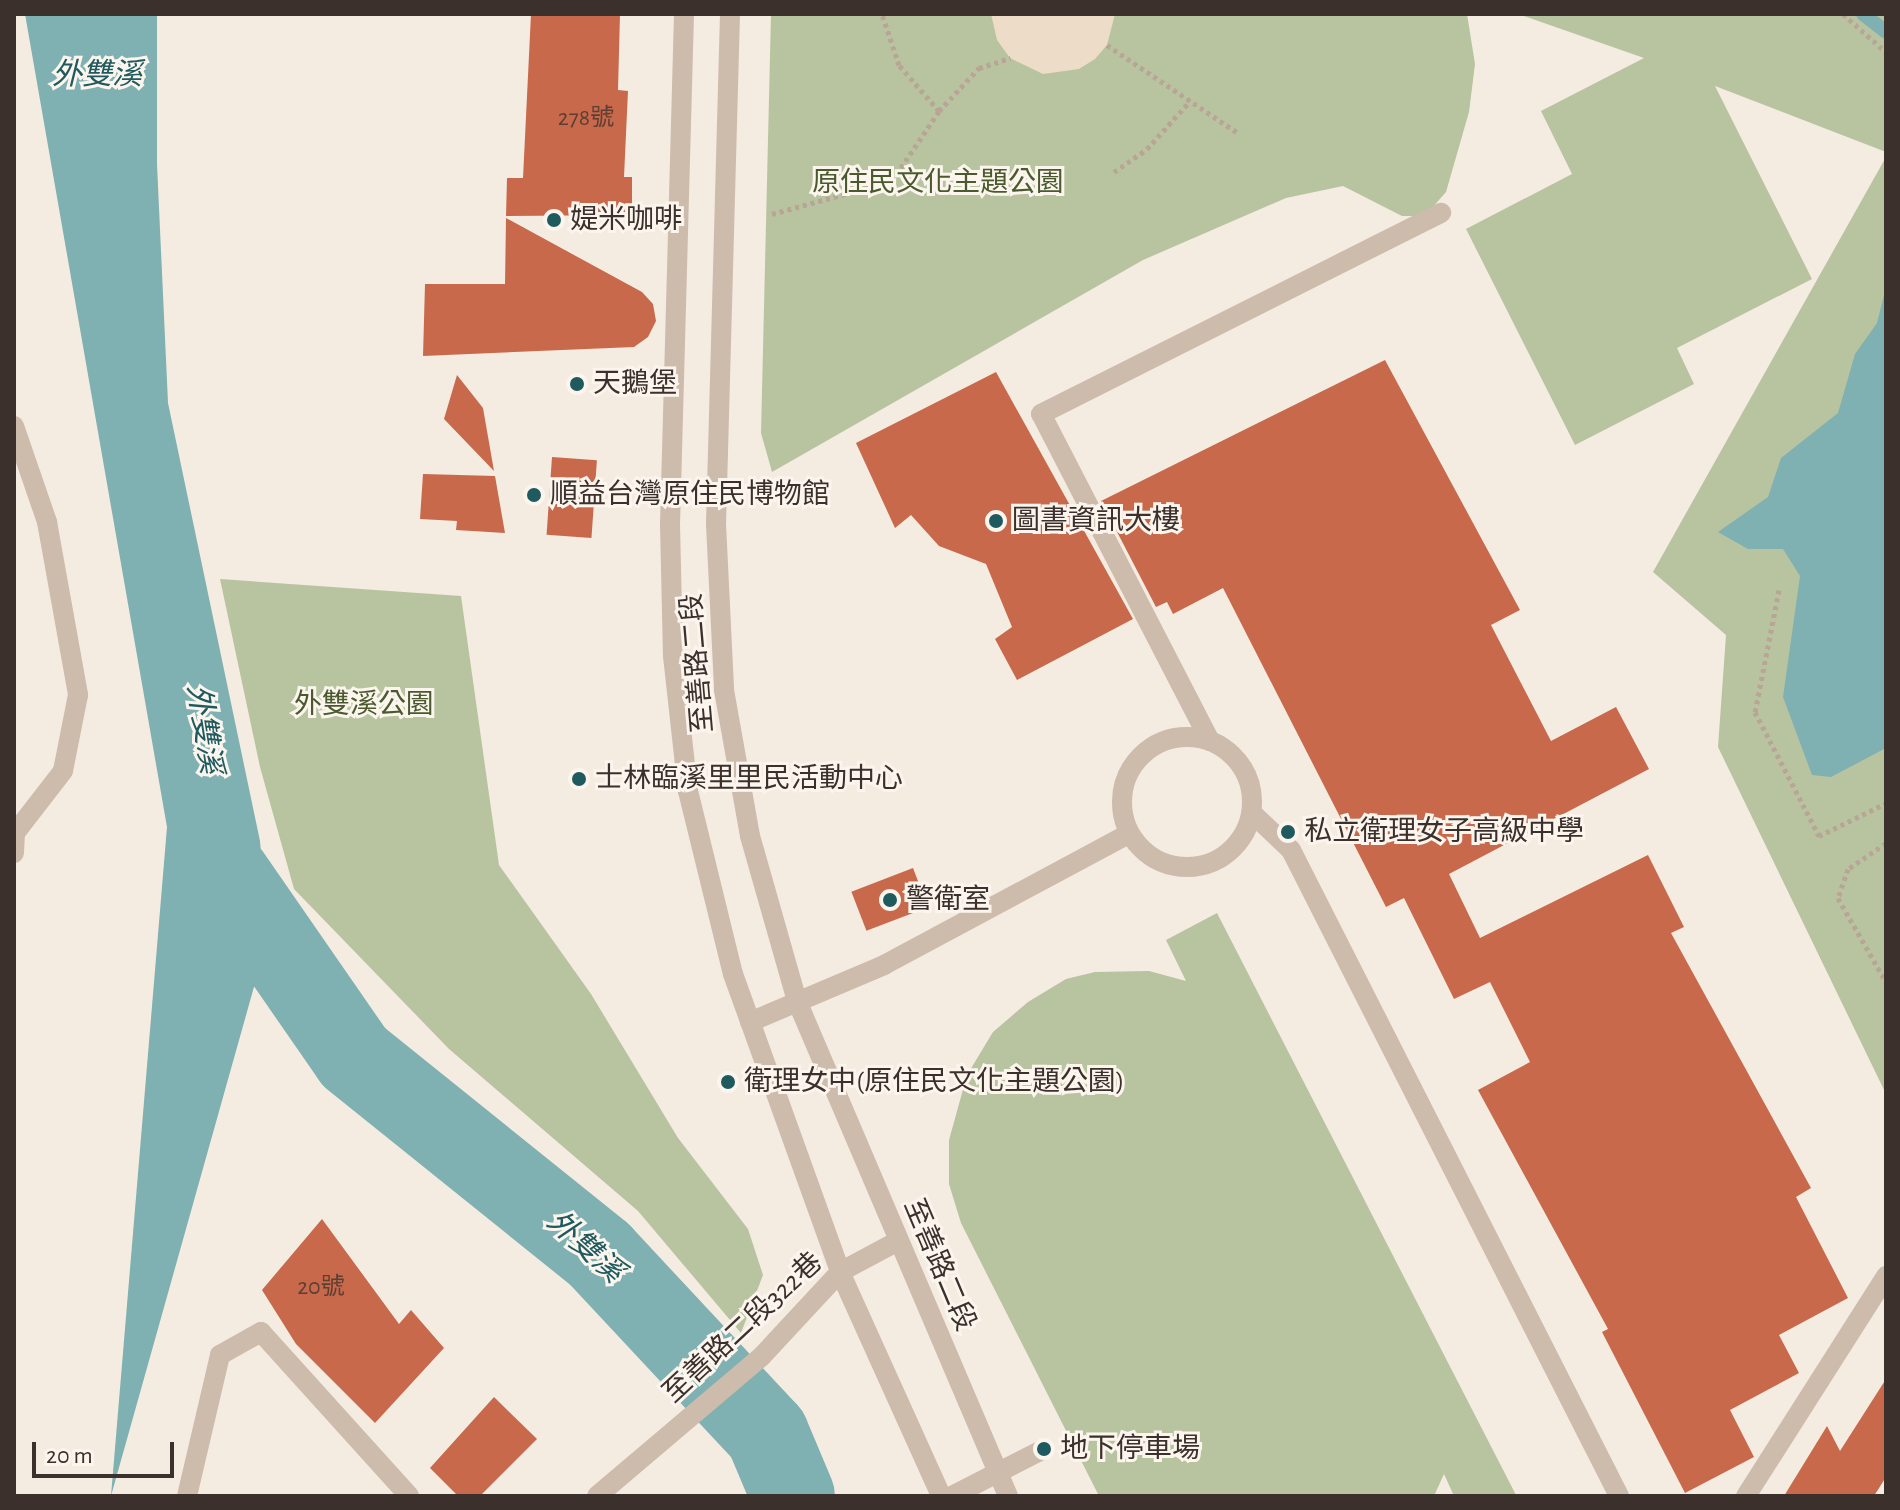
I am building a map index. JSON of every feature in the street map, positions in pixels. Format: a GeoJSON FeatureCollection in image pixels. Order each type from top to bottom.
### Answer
{"type":"FeatureCollection","features":[{"type":"Feature","properties":{"kind":"street","name":"至善路二段"},"geometry":{"type":"LineString","coordinates":[[684,14],[670,524],[673,656],[688,791],[730,963],[750,1022],[840,1272],[941,1496]]}},
{"type":"Feature","properties":{"kind":"street","name":"至善路二段"},"geometry":{"type":"LineString","coordinates":[[730,14],[716,524],[724,690],[750,836],[797,1001],[1008,1496]]}},
{"type":"Feature","properties":{"kind":"street"},"geometry":{"type":"LineString","coordinates":[[1441,213],[1041,414],[1210,741],[1243,768],[1253,814],[1291,850],[1619,1496]]}},
{"type":"Feature","properties":{"kind":"street"},"geometry":{"type":"LineString","coordinates":[[14,426],[47,522],[78,695],[63,771],[15,833],[14,853]]}},
{"type":"Feature","properties":{"kind":"street"},"geometry":{"type":"LineString","coordinates":[[1210,741],[1169,740],[1134,765],[1122,806],[1128,834],[1154,858],[1195,867],[1233,848],[1253,814]]}},
{"type":"Feature","properties":{"kind":"street"},"geometry":{"type":"LineString","coordinates":[[750,1022],[884,965],[1128,834]]}},
{"type":"Feature","properties":{"kind":"street","name":"至善路二段322巷"},"geometry":{"type":"LineString","coordinates":[[597,1496],[762,1356],[840,1272],[898,1241]]}},
{"type":"Feature","properties":{"kind":"street"},"geometry":{"type":"LineString","coordinates":[[1746,1496],[1886,1276]]}},
{"type":"Feature","properties":{"kind":"street"},"geometry":{"type":"LineString","coordinates":[[187,1496],[220,1355],[261,1332],[409,1496]]}},
{"type":"Feature","properties":{"kind":"street"},"geometry":{"type":"LineString","coordinates":[[952,1496],[1044,1449]]}},
{"type":"Feature","properties":{"kind":"path"},"geometry":{"type":"LineString","coordinates":[[882,14],[899,65],[939,111]]}},
{"type":"Feature","properties":{"kind":"path"},"geometry":{"type":"LineString","coordinates":[[1843,14],[1886,52]]}},
{"type":"Feature","properties":{"kind":"path"},"geometry":{"type":"LineString","coordinates":[[1107,45],[1238,133]]}},
{"type":"Feature","properties":{"kind":"path"},"geometry":{"type":"LineString","coordinates":[[772,214],[892,181],[939,111],[979,68],[1010,58]]}},
{"type":"Feature","properties":{"kind":"path"},"geometry":{"type":"LineString","coordinates":[[1114,172],[1147,149],[1190,101]]}},
{"type":"Feature","properties":{"kind":"path"},"geometry":{"type":"LineString","coordinates":[[1779,590],[1755,712],[1819,836],[1886,803]]}},
{"type":"Feature","properties":{"kind":"path"},"geometry":{"type":"LineString","coordinates":[[1886,843],[1848,869],[1838,898],[1886,982]]}},
{"type":"Feature","properties":{"kind":"green space","name":"原住民文化主題公園"},"geometry":{"type":"Polygon","coordinates":[[[771,14],[1467,14],[1475,64],[1469,112],[1446,192],[1425,216],[1402,216],[1343,186],[1286,198],[1143,260],[772,472],[761,433],[771,14]]]}},
{"type":"Feature","properties":{"kind":"green space"},"geometry":{"type":"Polygon","coordinates":[[[1518,14],[1886,14],[1886,152],[1715,86],[1812,279],[1677,348],[1694,384],[1575,445],[1466,229],[1572,174],[1541,111],[1644,58],[1518,14]]]}},
{"type":"Feature","properties":{"kind":"green space"},"geometry":{"type":"Polygon","coordinates":[[[1886,157],[1886,1094],[1718,747],[1726,635],[1653,572],[1886,157]]]}},
{"type":"Feature","properties":{"kind":"green space","name":"外雙溪公園"},"geometry":{"type":"Polygon","coordinates":[[[220,579],[461,596],[499,865],[591,994],[678,1138],[748,1229],[763,1275],[741,1333],[638,1211],[449,1049],[294,889],[260,767],[220,579]]]}},
{"type":"Feature","properties":{"kind":"green space"},"geometry":{"type":"Polygon","coordinates":[[[1217,913],[1515,1496],[1454,1496],[1444,1474],[1434,1496],[1099,1496],[961,1223],[949,1184],[949,1140],[967,1075],[993,1032],[1028,1002],[1066,979],[1095,972],[1149,971],[1186,981],[1166,940],[1217,913]]]}},
{"type":"Feature","properties":{"kind":"shaded area"},"geometry":{"type":"Polygon","coordinates":[[[991,14],[1115,14],[1107,45],[1095,59],[1079,69],[1043,74],[1010,58],[997,40],[991,14]]]}},
{"type":"Feature","properties":{"kind":"water","name":"外雙溪"},"geometry":{"type":"Polygon","coordinates":[[[25,14],[157,14],[157,164],[168,403],[260,841],[268,937],[111,1496],[167,827],[25,14]]]}},
{"type":"Feature","properties":{"kind":"water"},"geometry":{"type":"Polygon","coordinates":[[[1886,287],[1886,748],[1831,777],[1812,775],[1783,697],[1800,576],[1783,549],[1748,549],[1718,532],[1768,497],[1781,458],[1838,413],[1855,354],[1877,323],[1886,287]]]}},
{"type":"Feature","properties":{"kind":"building"},"geometry":{"type":"Polygon","coordinates":[[[531,14],[620,14],[618,90],[628,91],[624,177],[632,177],[632,215],[506,216],[507,178],[523,178],[531,14]]]}},
{"type":"Feature","properties":{"kind":"building"},"geometry":{"type":"Polygon","coordinates":[[[506,218],[642,292],[653,304],[656,321],[648,337],[634,347],[423,356],[425,284],[505,284],[506,218]]]}},
{"type":"Feature","properties":{"kind":"building"},"geometry":{"type":"Polygon","coordinates":[[[1385,360],[1520,610],[1491,625],[1551,741],[1616,707],[1649,769],[1449,874],[1480,938],[1648,855],[1684,927],[1671,933],[1811,1188],[1796,1197],[1848,1298],[1779,1335],[1799,1373],[1730,1410],[1754,1457],[1685,1493],[1602,1332],[1608,1329],[1478,1090],[1530,1062],[1490,982],[1454,999],[1404,898],[1386,907],[1223,588],[1173,614],[1167,602],[1156,607],[1101,501],[1385,360]]]}},
{"type":"Feature","properties":{"kind":"building","name":"圖書資訊大樓"},"geometry":{"type":"Polygon","coordinates":[[[996,372],[1133,619],[1017,680],[995,639],[1012,627],[986,564],[939,546],[911,515],[895,528],[856,443],[996,372]]]}},
{"type":"Feature","properties":{"kind":"building"},"geometry":{"type":"Polygon","coordinates":[[[457,375],[483,408],[494,471],[444,419],[457,375]]]}},
{"type":"Feature","properties":{"kind":"building"},"geometry":{"type":"Polygon","coordinates":[[[552,457],[597,460],[591,538],[547,535],[552,457]]]}},
{"type":"Feature","properties":{"kind":"building"},"geometry":{"type":"Polygon","coordinates":[[[423,474],[495,476],[505,533],[456,530],[457,521],[420,519],[423,474]]]}},
{"type":"Feature","properties":{"kind":"building","name":"警衛室"},"geometry":{"type":"Polygon","coordinates":[[[913,868],[928,907],[866,931],[851,892],[913,868]]]}},
{"type":"Feature","properties":{"kind":"building"},"geometry":{"type":"Polygon","coordinates":[[[322,1219],[399,1324],[411,1310],[444,1348],[375,1423],[296,1344],[262,1290],[322,1219]]]}},
{"type":"Feature","properties":{"kind":"building"},"geometry":{"type":"Polygon","coordinates":[[[1886,1379],[1886,1477],[1874,1496],[1784,1496],[1827,1426],[1840,1451],[1886,1379]]]}},
{"type":"Feature","properties":{"kind":"building"},"geometry":{"type":"Polygon","coordinates":[[[494,1397],[537,1439],[480,1496],[458,1496],[430,1468],[494,1397]]]}},
{"type":"Feature","properties":{"kind":"waterway"},"geometry":{"type":"LineString","coordinates":[[1863,14],[1886,32]]}},
{"type":"Feature","properties":{"kind":"waterway","name":"外雙溪"},"geometry":{"type":"LineString","coordinates":[[228,875],[354,1057],[600,1255],[767,1434],[793,1496]]}},
{"type":"Feature","properties":{"kind":"place","name":"媞米咖啡"},"geometry":{"type":"Point","coordinates":[554,220]}},
{"type":"Feature","properties":{"kind":"place","name":"天鵝堡"},"geometry":{"type":"Point","coordinates":[577,384]}},
{"type":"Feature","properties":{"kind":"place","name":"順益台灣原住民博物館"},"geometry":{"type":"Point","coordinates":[534,495]}},
{"type":"Feature","properties":{"kind":"place","name":"圖書資訊大樓"},"geometry":{"type":"Point","coordinates":[996,521]}},
{"type":"Feature","properties":{"kind":"place","name":"士林臨溪里里民活動中心"},"geometry":{"type":"Point","coordinates":[579,779]}},
{"type":"Feature","properties":{"kind":"place","name":"私立衛理女子高級中學"},"geometry":{"type":"Point","coordinates":[1288,832]}},
{"type":"Feature","properties":{"kind":"place","name":"警衛室"},"geometry":{"type":"Point","coordinates":[890,900]}},
{"type":"Feature","properties":{"kind":"place","name":"衛理女中(原住民文化主題公園)"},"geometry":{"type":"Point","coordinates":[728,1082]}},
{"type":"Feature","properties":{"kind":"place","name":"地下停車場"},"geometry":{"type":"Point","coordinates":[1044,1449]}}]}
